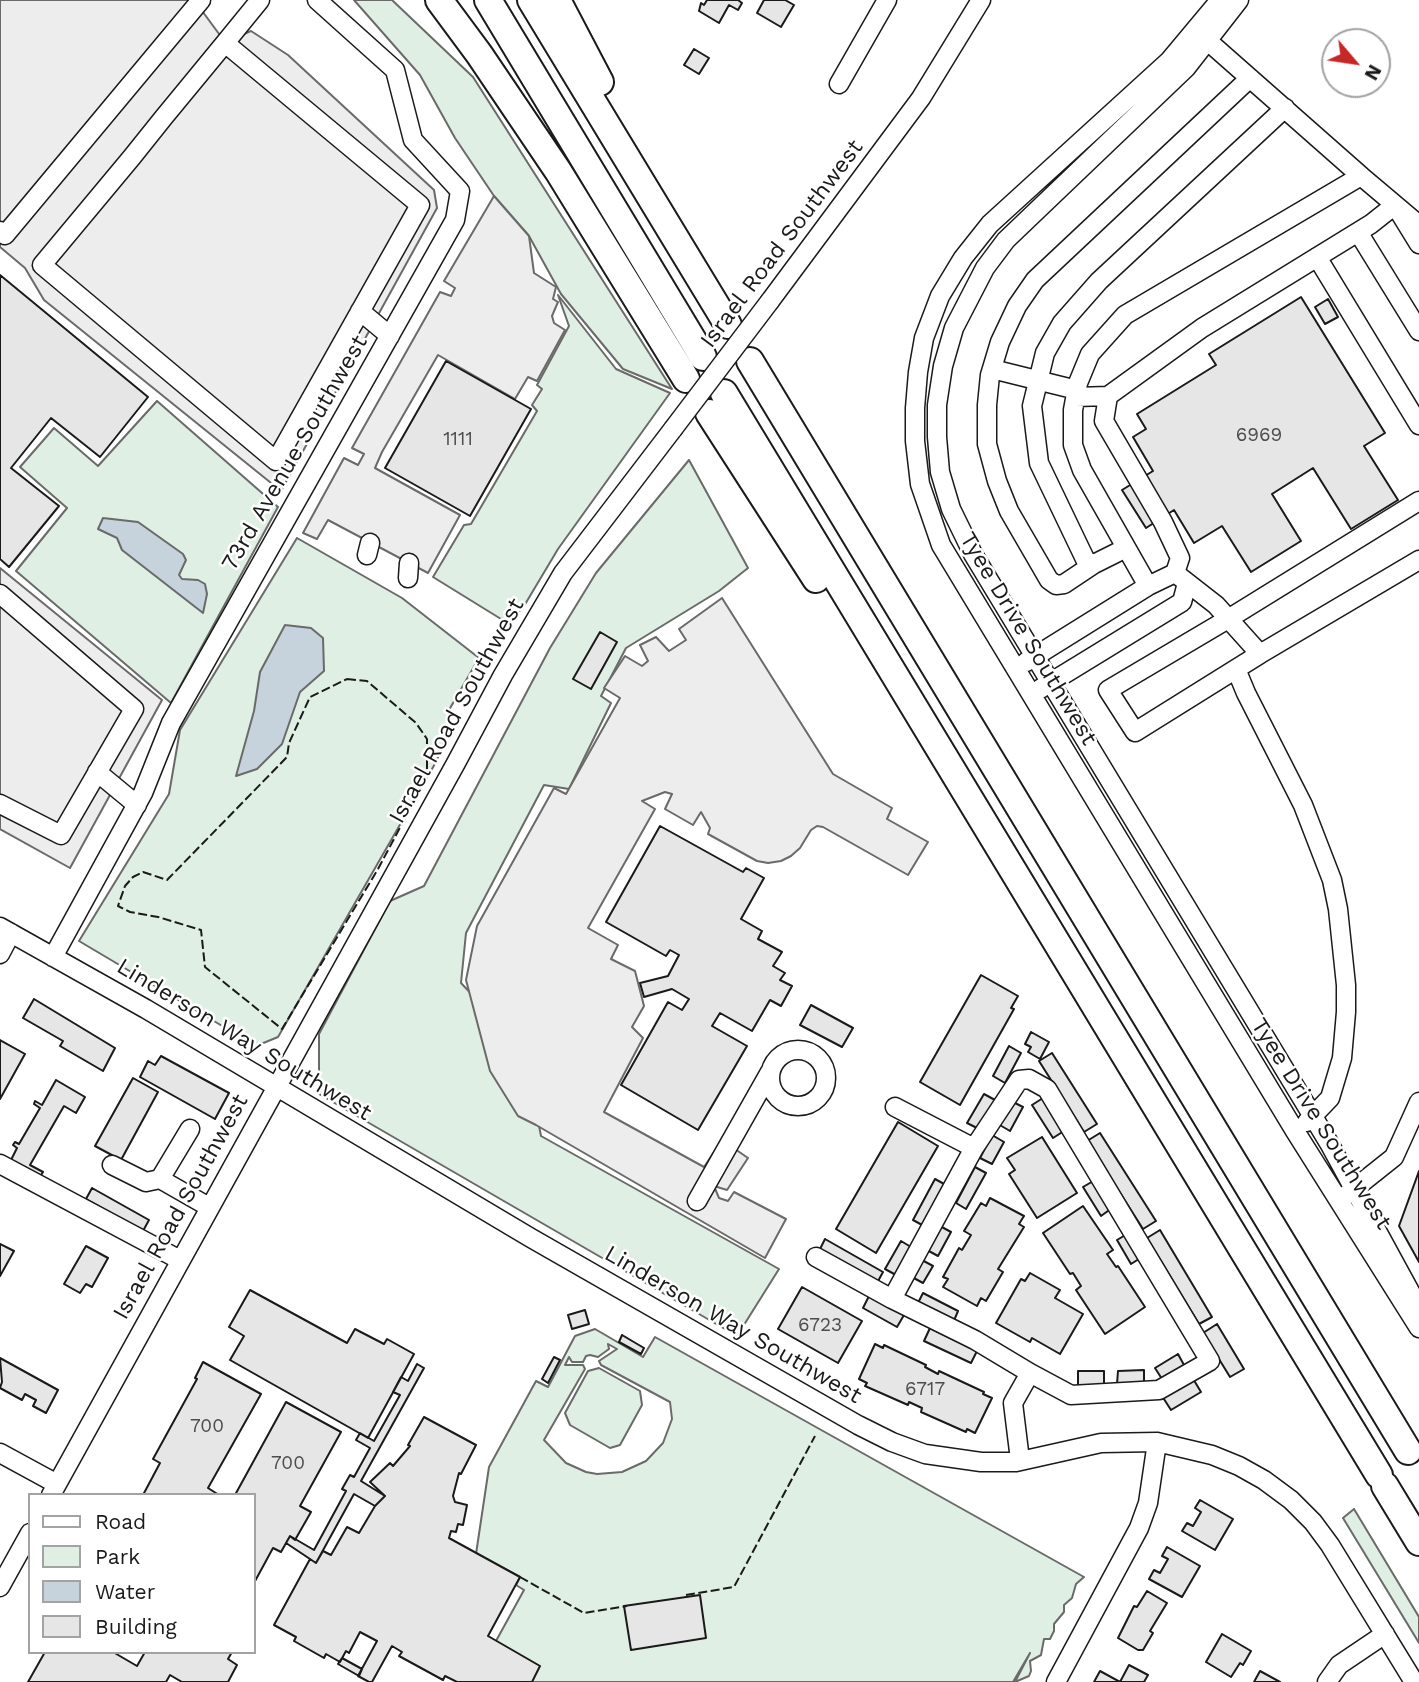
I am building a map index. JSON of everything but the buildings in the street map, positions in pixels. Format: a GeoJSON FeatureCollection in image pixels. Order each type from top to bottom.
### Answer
{"type":"FeatureCollection","features":[{"type":"Feature","properties":{"kind":"highway"},"geometry":{"type":"LineString","coordinates":[[439,0],[558,171],[686,379]]}},
{"type":"Feature","properties":{"kind":"highway"},"geometry":{"type":"LineString","coordinates":[[488,0],[703,357]]}},
{"type":"Feature","properties":{"kind":"highway"},"geometry":{"type":"LineString","coordinates":[[531,0],[728,325]]}},
{"type":"Feature","properties":{"kind":"highway"},"geometry":{"type":"LineString","coordinates":[[557,0],[708,292]]}},
{"type":"Feature","properties":{"kind":"highway"},"geometry":{"type":"LineString","coordinates":[[750,361],[1414,1460]]}},
{"type":"Feature","properties":{"kind":"highway"},"geometry":{"type":"LineString","coordinates":[[716,403],[916,739],[965,809],[1006,861],[1419,1542]]}},
{"type":"Feature","properties":{"kind":"street"},"geometry":{"type":"LineString","coordinates":[[225,43],[420,205],[275,461],[42,265],[260,0]]}},
{"type":"Feature","properties":{"kind":"street","name":"73rd Avenue Southwest"},"geometry":{"type":"LineString","coordinates":[[53,957],[137,805],[171,723],[455,220],[460,191],[413,140],[395,70],[317,0]]}},
{"type":"Feature","properties":{"kind":"street"},"geometry":{"type":"LineString","coordinates":[[839,84],[887,0]]}},
{"type":"Feature","properties":{"kind":"street","name":"Israel Road Southwest"},"geometry":{"type":"LineString","coordinates":[[54,1489],[503,675],[563,573],[921,98],[981,0]]}},
{"type":"Feature","properties":{"kind":"street","name":"Tyee Drive Southwest"},"geometry":{"type":"LineString","coordinates":[[1220,0],[1185,68],[1006,240],[985,268],[954,328],[943,366],[937,405],[940,472],[951,509],[973,554],[1313,1118],[1419,1308]]}},
{"type":"Feature","properties":{"kind":"street","name":"Tyee Drive Southwest"},"geometry":{"type":"LineString","coordinates":[[1239,0],[990,224],[963,258],[940,296],[924,338],[915,408],[915,441],[920,484],[941,545],[1295,1131],[1419,1328]]}},
{"type":"Feature","properties":{"kind":"street"},"geometry":{"type":"LineString","coordinates":[[0,231],[5,235],[192,3]]}},
{"type":"Feature","properties":{"kind":"street"},"geometry":{"type":"LineString","coordinates":[[1201,35],[1419,225]]}},
{"type":"Feature","properties":{"kind":"street"},"geometry":{"type":"LineString","coordinates":[[1126,548],[1094,564],[1064,584],[1056,585],[1049,580],[1009,511],[987,444],[987,405],[992,369],[1000,342],[1017,306],[1035,280],[1250,78]]}},
{"type":"Feature","properties":{"kind":"street"},"geometry":{"type":"LineString","coordinates":[[1094,564],[1086,561],[1039,463],[1032,406],[1045,353],[1062,323],[1099,281],[1285,108]]}},
{"type":"Feature","properties":{"kind":"street"},"geometry":{"type":"LineString","coordinates":[[1148,586],[1082,470],[1073,445],[1076,394],[1090,354],[1125,316],[1361,176]]}},
{"type":"Feature","properties":{"kind":"street"},"geometry":{"type":"LineString","coordinates":[[992,369],[1076,394],[1108,396],[1202,328],[1358,232],[1395,205]]}},
{"type":"Feature","properties":{"kind":"street"},"geometry":{"type":"LineString","coordinates":[[1395,205],[1419,244]]}},
{"type":"Feature","properties":{"kind":"street"},"geometry":{"type":"LineString","coordinates":[[1358,232],[1419,331]]}},
{"type":"Feature","properties":{"kind":"street"},"geometry":{"type":"LineString","coordinates":[[1317,257],[1419,425]]}},
{"type":"Feature","properties":{"kind":"street"},"geometry":{"type":"LineString","coordinates":[[360,311],[390,336]]}},
{"type":"Feature","properties":{"kind":"street"},"geometry":{"type":"LineString","coordinates":[[1031,694],[1182,603],[1180,558],[1163,522],[1104,421],[1108,396]]}},
{"type":"Feature","properties":{"kind":"street"},"geometry":{"type":"LineString","coordinates":[[1419,501],[1108,690],[1135,732],[1419,559]]}},
{"type":"Feature","properties":{"kind":"street"},"geometry":{"type":"LineString","coordinates":[[1016,669],[1148,586],[1181,578]]}},
{"type":"Feature","properties":{"kind":"street"},"geometry":{"type":"LineString","coordinates":[[1181,578],[1216,605],[1260,654]]}},
{"type":"Feature","properties":{"kind":"street"},"geometry":{"type":"LineString","coordinates":[[0,594],[134,709],[61,835],[0,804]]}},
{"type":"Feature","properties":{"kind":"street"},"geometry":{"type":"LineString","coordinates":[[1110,610],[1125,637]]}},
{"type":"Feature","properties":{"kind":"street"},"geometry":{"type":"LineString","coordinates":[[1079,630],[1094,656]]}},
{"type":"Feature","properties":{"kind":"street"},"geometry":{"type":"LineString","coordinates":[[1236,669],[1303,805],[1332,880],[1338,909],[1346,985],[1342,1058],[1330,1098],[1313,1118],[1295,1131]]}},
{"type":"Feature","properties":{"kind":"street"},"geometry":{"type":"LineString","coordinates":[[97,772],[137,805]]}},
{"type":"Feature","properties":{"kind":"street"},"geometry":{"type":"LineString","coordinates":[[0,954],[6,930]]}},
{"type":"Feature","properties":{"kind":"street","name":"Linderson Way Southwest"},"geometry":{"type":"LineString","coordinates":[[6,930],[146,1009],[522,1233],[892,1442],[939,1457],[981,1462],[1020,1460],[1101,1443],[1157,1442],[1203,1452],[1239,1466],[1291,1500],[1313,1522],[1414,1682]]}},
{"type":"Feature","properties":{"kind":"street"},"geometry":{"type":"LineString","coordinates":[[697,1201],[770,1072]]}},
{"type":"Feature","properties":{"kind":"street"},"geometry":{"type":"LineString","coordinates":[[816,1257],[892,1300],[975,1340],[1071,1395],[1159,1390],[1210,1362],[1047,1089],[1029,1079],[1019,1080],[974,1148],[892,1300]]}},
{"type":"Feature","properties":{"kind":"street"},"geometry":{"type":"LineString","coordinates":[[1338,1200],[1394,1157],[1419,1102]]}},
{"type":"Feature","properties":{"kind":"street"},"geometry":{"type":"LineString","coordinates":[[895,1107],[974,1148]]}},
{"type":"Feature","properties":{"kind":"street"},"geometry":{"type":"LineString","coordinates":[[160,1179],[190,1129]]}},
{"type":"Feature","properties":{"kind":"street"},"geometry":{"type":"LineString","coordinates":[[0,1164],[180,1261]]}},
{"type":"Feature","properties":{"kind":"street"},"geometry":{"type":"LineString","coordinates":[[112,1165],[146,1182],[160,1179],[209,1207]]}},
{"type":"Feature","properties":{"kind":"street"},"geometry":{"type":"LineString","coordinates":[[1020,1460],[1013,1403],[1030,1373]]}},
{"type":"Feature","properties":{"kind":"street"},"geometry":{"type":"LineString","coordinates":[[1056,1682],[1139,1528],[1148,1503],[1157,1442]]}},
{"type":"Feature","properties":{"kind":"street"},"geometry":{"type":"LineString","coordinates":[[0,1452],[54,1489]]}},
{"type":"Feature","properties":{"kind":"street"},"geometry":{"type":"LineString","coordinates":[[0,1587],[28,1537]]}},
{"type":"Feature","properties":{"kind":"street"},"geometry":{"type":"LineString","coordinates":[[1327,1682],[1339,1665],[1385,1634]]}},
{"type":"Feature","properties":{"kind":"green space"},"geometry":{"type":"Polygon","coordinates":[[[354,0],[392,0],[473,77],[672,389],[623,369],[561,294],[529,236],[494,196],[455,138],[420,75],[354,0]]]}},
{"type":"Feature","properties":{"kind":"green space"},"geometry":{"type":"Polygon","coordinates":[[[558,295],[616,369],[670,393],[558,549],[524,606],[513,618],[501,619],[433,577],[464,525],[471,524],[537,411],[532,405],[542,389],[537,385],[569,326],[558,295]]]}},
{"type":"Feature","properties":{"kind":"green space"},"geometry":{"type":"Polygon","coordinates":[[[157,401],[278,507],[171,703],[16,571],[67,508],[20,467],[54,428],[98,466],[157,401]]]}},
{"type":"Feature","properties":{"kind":"green space"},"geometry":{"type":"Polygon","coordinates":[[[689,460],[748,568],[719,591],[626,648],[601,696],[611,703],[569,789],[544,785],[466,933],[461,983],[478,1001],[536,1110],[541,1136],[779,1269],[737,1336],[319,1094],[319,1034],[390,901],[424,886],[550,648],[596,573],[689,460]]]}},
{"type":"Feature","properties":{"kind":"green space"},"geometry":{"type":"Polygon","coordinates":[[[297,538],[402,598],[479,658],[449,710],[449,730],[436,762],[278,1037],[256,1046],[79,941],[169,794],[180,730],[297,538]]]}},
{"type":"Feature","properties":{"kind":"green space"},"geometry":{"type":"Polygon","coordinates":[[[595,1329],[643,1357],[655,1337],[1084,1577],[1076,1584],[1072,1598],[1064,1605],[1064,1612],[1054,1624],[1050,1639],[1044,1639],[1041,1655],[1030,1661],[1029,1676],[1015,1682],[1030,1653],[1013,1682],[532,1682],[496,1641],[524,1590],[516,1585],[520,1577],[476,1554],[489,1467],[536,1381],[548,1387],[575,1336],[595,1329]],[[608,1344],[609,1349],[598,1357],[586,1356],[583,1362],[572,1362],[569,1357],[565,1365],[583,1365],[585,1369],[544,1440],[566,1463],[586,1472],[622,1472],[646,1461],[663,1443],[672,1419],[670,1402],[601,1365],[599,1361],[617,1349],[608,1344]]]}},
{"type":"Feature","properties":{"kind":"green space"},"geometry":{"type":"Polygon","coordinates":[[[599,1368],[640,1391],[642,1405],[620,1445],[610,1448],[570,1425],[565,1413],[588,1371],[599,1368]]]}},
{"type":"Feature","properties":{"kind":"green space"},"geometry":{"type":"Polygon","coordinates":[[[1354,1509],[1419,1617],[1419,1643],[1343,1518],[1354,1509]]]}},
{"type":"Feature","properties":{"kind":"shaded area"},"geometry":{"type":"Polygon","coordinates":[[[0,0],[194,0],[225,42],[251,31],[288,55],[434,190],[437,208],[281,491],[44,300],[25,268],[0,247],[0,0]]]}},
{"type":"Feature","properties":{"kind":"shaded area"},"geometry":{"type":"Polygon","coordinates":[[[494,196],[529,236],[534,273],[556,287],[553,299],[558,302],[552,316],[554,323],[565,330],[537,381],[528,377],[515,399],[438,355],[382,452],[375,468],[460,515],[428,573],[328,520],[317,539],[303,533],[344,458],[358,465],[364,454],[352,448],[440,292],[451,296],[455,288],[444,281],[494,196]]]}},
{"type":"Feature","properties":{"kind":"shaded area"},"geometry":{"type":"Polygon","coordinates":[[[0,568],[162,700],[70,868],[0,829],[0,568]]]}},
{"type":"Feature","properties":{"kind":"shaded area"},"geometry":{"type":"Polygon","coordinates":[[[722,598],[833,774],[892,808],[887,819],[928,842],[908,875],[817,826],[791,856],[768,863],[757,861],[708,834],[710,828],[701,812],[693,825],[665,809],[672,794],[665,792],[642,801],[655,809],[588,928],[618,945],[611,959],[635,971],[644,1006],[632,1027],[643,1038],[604,1112],[704,1167],[722,1140],[748,1158],[727,1190],[714,1186],[719,1198],[728,1201],[734,1192],[786,1219],[765,1258],[518,1116],[490,1071],[466,980],[477,926],[554,788],[566,794],[620,698],[604,688],[625,656],[642,666],[648,661],[640,645],[656,637],[669,651],[686,640],[679,629],[722,598]]]}},
{"type":"Feature","properties":{"kind":"water"},"geometry":{"type":"Polygon","coordinates":[[[103,518],[138,522],[183,554],[186,560],[179,575],[182,579],[198,580],[205,584],[207,594],[203,613],[122,550],[117,538],[98,529],[103,518]]]}},
{"type":"Feature","properties":{"kind":"water"},"geometry":{"type":"Polygon","coordinates":[[[285,625],[311,628],[323,638],[324,671],[300,692],[282,744],[257,769],[236,776],[254,711],[260,672],[285,625]]]}},
{"type":"Feature","properties":{"kind":"fence"},"geometry":{"type":"LineString","coordinates":[[347,679],[367,681],[416,723],[427,739],[427,777],[378,869],[282,1029],[205,967],[201,930],[130,912],[118,906],[125,886],[133,877],[143,872],[167,880],[287,757],[289,743],[310,697],[347,679]]}},
{"type":"Feature","properties":{"kind":"fence"},"geometry":{"type":"LineString","coordinates":[[686,1595],[734,1587],[815,1436]]}},
{"type":"Feature","properties":{"kind":"fence"},"geometry":{"type":"LineString","coordinates":[[520,1577],[584,1613],[627,1606]]}}]}
